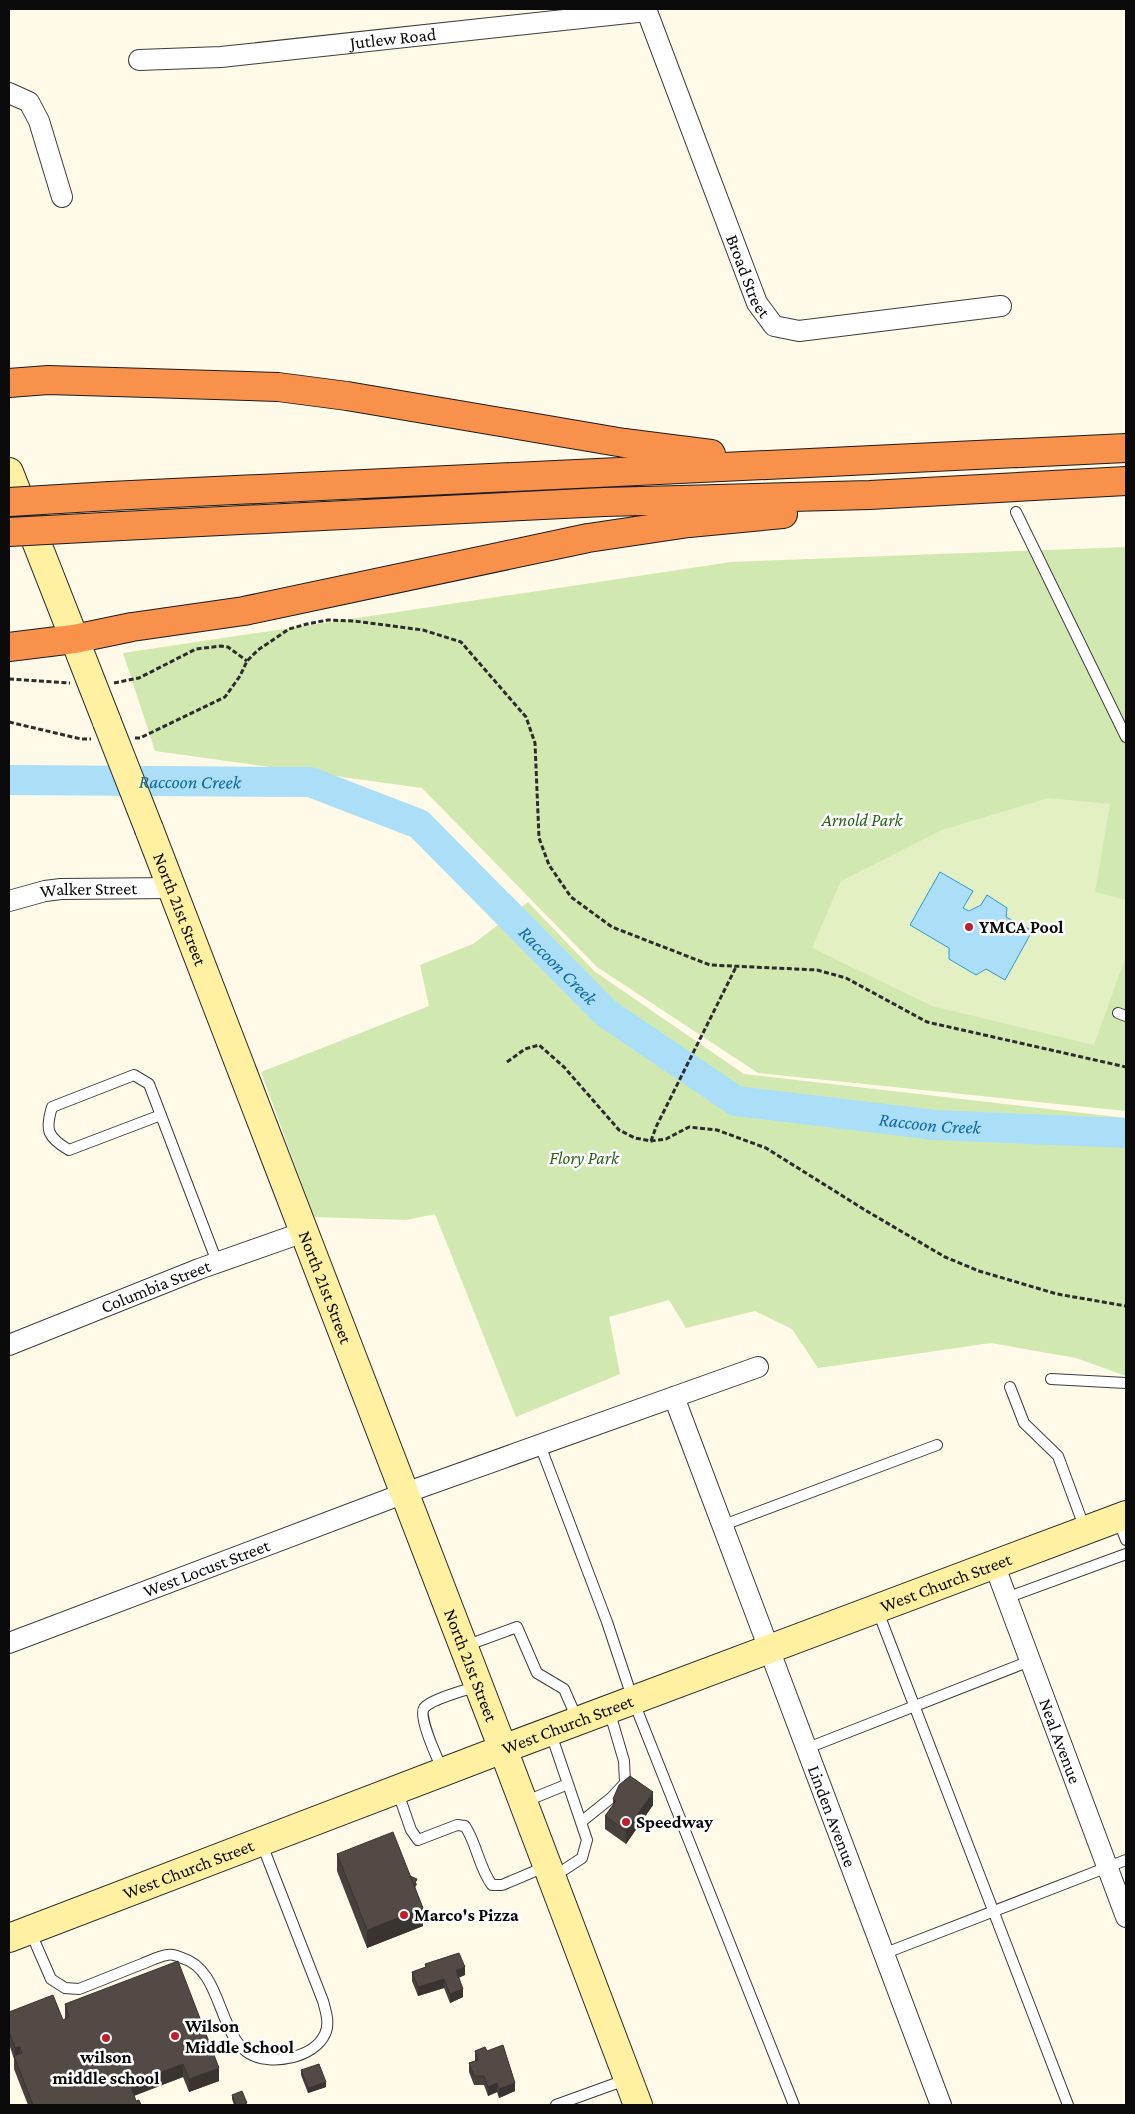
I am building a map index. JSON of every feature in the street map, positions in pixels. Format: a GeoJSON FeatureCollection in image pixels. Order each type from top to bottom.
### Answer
{"type":"FeatureCollection","features":[{"type":"Feature","properties":{"kind":"highway"},"geometry":{"type":"LineString","coordinates":[[9,383],[57,380],[278,387],[347,396],[624,443],[711,454],[781,452],[822,461]]}},
{"type":"Feature","properties":{"kind":"highway"},"geometry":{"type":"LineString","coordinates":[[9,502],[110,496],[301,489],[822,461],[1126,448]]}},
{"type":"Feature","properties":{"kind":"highway"},"geometry":{"type":"LineString","coordinates":[[9,532],[604,502],[870,495],[1126,481]]}},
{"type":"Feature","properties":{"kind":"highway"},"geometry":{"type":"LineString","coordinates":[[9,647],[74,639],[132,627],[244,611],[588,538],[689,523],[817,511],[870,495]]}},
{"type":"Feature","properties":{"kind":"main road","name":"North 21st Street"},"geometry":{"type":"LineString","coordinates":[[9,472],[93,686],[104,730],[149,829],[479,1685],[638,2105]]}},
{"type":"Feature","properties":{"kind":"main road","name":"West Church Street"},"geometry":{"type":"LineString","coordinates":[[19,1934],[994,1564],[1086,1530],[1124,1524]]}},
{"type":"Feature","properties":{"kind":"street","name":"Jutlew Road"},"geometry":{"type":"LineString","coordinates":[[139,60],[221,57],[647,10]]}},
{"type":"Feature","properties":{"kind":"street","name":"Broad Street"},"geometry":{"type":"LineString","coordinates":[[647,10],[758,303],[774,326],[799,331],[1001,306]]}},
{"type":"Feature","properties":{"kind":"street"},"geometry":{"type":"LineString","coordinates":[[9,94],[29,102],[39,121],[62,198]]}},
{"type":"Feature","properties":{"kind":"street","name":"Walker Street"},"geometry":{"type":"LineString","coordinates":[[9,901],[45,891],[62,889],[171,888]]}},
{"type":"Feature","properties":{"kind":"street","name":"Columbia Street"},"geometry":{"type":"LineString","coordinates":[[9,1345],[217,1262],[304,1232]]}},
{"type":"Feature","properties":{"kind":"street","name":"West Locust Street"},"geometry":{"type":"LineString","coordinates":[[9,1643],[404,1493],[758,1367]]}},
{"type":"Feature","properties":{"kind":"street","name":"Linden Avenue"},"geometry":{"type":"LineString","coordinates":[[674,1397],[721,1526],[941,2105]]}},
{"type":"Feature","properties":{"kind":"street","name":"Neal Avenue"},"geometry":{"type":"LineString","coordinates":[[994,1564],[1126,1918]]}},
{"type":"Feature","properties":{"kind":"lane"},"geometry":{"type":"LineString","coordinates":[[1016,512],[1126,737]]}},
{"type":"Feature","properties":{"kind":"lane"},"geometry":{"type":"LineString","coordinates":[[161,1115],[69,1150],[53,1141],[46,1124],[52,1107],[134,1075],[149,1084],[161,1115],[217,1262]]}},
{"type":"Feature","properties":{"kind":"lane"},"geometry":{"type":"LineString","coordinates":[[1050,1379],[1126,1383]]}},
{"type":"Feature","properties":{"kind":"lane"},"geometry":{"type":"LineString","coordinates":[[1010,1387],[1024,1423],[1058,1456],[1086,1530]]}},
{"type":"Feature","properties":{"kind":"lane"},"geometry":{"type":"LineString","coordinates":[[540,1444],[607,1622],[621,1704],[624,1783],[611,1798],[581,1822]]}},
{"type":"Feature","properties":{"kind":"lane"},"geometry":{"type":"LineString","coordinates":[[721,1526],[938,1445]]}},
{"type":"Feature","properties":{"kind":"lane"},"geometry":{"type":"LineString","coordinates":[[1006,1598],[1126,1554]]}},
{"type":"Feature","properties":{"kind":"lane"},"geometry":{"type":"LineString","coordinates":[[876,1608],[1068,2105]]}},
{"type":"Feature","properties":{"kind":"lane"},"geometry":{"type":"LineString","coordinates":[[464,1646],[517,1627],[537,1673],[564,1689],[578,1721]]}},
{"type":"Feature","properties":{"kind":"lane"},"geometry":{"type":"LineString","coordinates":[[805,1748],[1030,1661]]}},
{"type":"Feature","properties":{"kind":"lane"},"geometry":{"type":"LineString","coordinates":[[443,1772],[425,1726],[422,1715],[424,1708],[432,1702],[479,1685]]}},
{"type":"Feature","properties":{"kind":"lane"},"geometry":{"type":"LineString","coordinates":[[621,1704],[794,2105]]}},
{"type":"Feature","properties":{"kind":"lane"},"geometry":{"type":"LineString","coordinates":[[397,1790],[411,1830],[418,1840],[457,1825],[464,1826],[471,1835],[487,1878],[492,1885],[550,1872],[582,1858],[587,1840],[550,1731]]}},
{"type":"Feature","properties":{"kind":"lane"},"geometry":{"type":"LineString","coordinates":[[523,1802],[568,1784]]}},
{"type":"Feature","properties":{"kind":"lane"},"geometry":{"type":"LineString","coordinates":[[19,1934],[51,1979],[65,1988],[79,1989],[168,1955],[184,1958],[200,1968],[239,2045],[251,2054],[266,2059],[281,2059],[300,2054],[317,2044],[325,2035],[328,2023],[323,2001],[260,1842]]}},
{"type":"Feature","properties":{"kind":"lane"},"geometry":{"type":"LineString","coordinates":[[883,1954],[1126,1860]]}},
{"type":"Feature","properties":{"kind":"lane"},"geometry":{"type":"LineString","coordinates":[[556,2105],[628,2078]]}},
{"type":"Feature","properties":{"kind":"path"},"geometry":{"type":"LineString","coordinates":[[130,738],[140,738],[225,697],[240,676],[247,661],[258,650],[289,629],[328,620],[423,630],[461,642],[526,717],[535,743],[539,838],[549,865],[571,897],[612,927],[710,966],[818,970],[846,978],[927,1022],[1126,1067]]}},
{"type":"Feature","properties":{"kind":"path"},"geometry":{"type":"LineString","coordinates":[[9,680],[93,686],[139,678],[196,649],[221,646],[228,647],[247,661]]}},
{"type":"Feature","properties":{"kind":"path"},"geometry":{"type":"LineString","coordinates":[[9,722],[81,739],[104,730]]}},
{"type":"Feature","properties":{"kind":"path"},"geometry":{"type":"LineString","coordinates":[[651,1141],[656,1127],[736,967]]}},
{"type":"Feature","properties":{"kind":"path"},"geometry":{"type":"LineString","coordinates":[[508,1062],[525,1049],[539,1045],[564,1067],[619,1130],[635,1138],[651,1141],[666,1139],[689,1127],[717,1130],[766,1148],[945,1257],[979,1271],[1057,1294],[1126,1306]]}},
{"type":"Feature","properties":{"kind":"green space","name":"Arnold Park"},"geometry":{"type":"Polygon","coordinates":[[[1126,547],[1126,1111],[758,1073],[597,967],[422,788],[155,751],[123,653],[731,562],[1126,547]]]}},
{"type":"Feature","properties":{"kind":"green space"},"geometry":{"type":"Polygon","coordinates":[[[1048,798],[1110,804],[1095,892],[1126,900],[1126,956],[1094,1045],[932,1006],[812,948],[841,881],[942,830],[1048,798]]]}},
{"type":"Feature","properties":{"kind":"green space","name":"Flory Park"},"geometry":{"type":"Polygon","coordinates":[[[528,902],[594,971],[744,1074],[1126,1118],[1126,1376],[1076,1358],[991,1343],[818,1368],[792,1329],[755,1311],[686,1328],[669,1300],[609,1317],[620,1374],[516,1417],[435,1214],[406,1220],[314,1217],[261,1072],[429,1006],[420,965],[473,944],[528,902]]]}},
{"type":"Feature","properties":{"kind":"water","name":"YMCA Pool"},"geometry":{"type":"Polygon","coordinates":[[[940,872],[973,891],[963,908],[969,911],[981,905],[987,895],[1007,908],[1006,917],[1029,929],[1030,935],[1005,980],[986,969],[976,975],[949,959],[949,948],[910,925],[940,872]]]}},
{"type":"Feature","properties":{"kind":"building"},"geometry":{"type":"Polygon","coordinates":[[[630,1776],[653,1792],[626,1831],[605,1816],[616,1801],[613,1799],[619,1785],[630,1776]]]}},
{"type":"Feature","properties":{"kind":"building"},"geometry":{"type":"Polygon","coordinates":[[[393,1832],[423,1908],[367,1930],[337,1854],[393,1832]]]}},
{"type":"Feature","properties":{"kind":"building"},"geometry":{"type":"Polygon","coordinates":[[[410,1876],[417,1879],[414,1885],[410,1876]]]}},
{"type":"Feature","properties":{"kind":"building"},"geometry":{"type":"Polygon","coordinates":[[[459,1953],[465,1967],[456,1970],[463,1989],[450,1994],[444,1979],[418,1987],[412,1972],[426,1967],[425,1964],[459,1953]]]}},
{"type":"Feature","properties":{"kind":"building","name":"wilson middle school"},"geometry":{"type":"Polygon","coordinates":[[[178,1961],[219,2068],[189,2079],[183,2064],[130,2084],[136,2101],[139,2100],[141,2105],[33,2105],[14,2056],[22,2053],[20,2047],[15,2048],[9,2031],[9,2012],[53,1995],[63,2020],[69,2017],[65,2004],[178,1961]]]}},
{"type":"Feature","properties":{"kind":"building"},"geometry":{"type":"Polygon","coordinates":[[[503,2045],[515,2083],[499,2089],[497,2083],[488,2087],[484,2076],[474,2076],[469,2063],[478,2060],[475,2051],[485,2047],[487,2051],[503,2045]]]}},
{"type":"Feature","properties":{"kind":"building"},"geometry":{"type":"Polygon","coordinates":[[[319,2064],[326,2082],[308,2088],[301,2070],[319,2064]]]}},
{"type":"Feature","properties":{"kind":"building"},"geometry":{"type":"Polygon","coordinates":[[[242,2091],[247,2103],[236,2105],[232,2095],[242,2091]]]}},
{"type":"Feature","properties":{"kind":"waterway","name":"Raccoon Creek"},"geometry":{"type":"LineString","coordinates":[[9,780],[310,782],[419,824],[606,1013],[736,1101],[935,1125],[1126,1133]]}},
{"type":"Feature","properties":{"kind":"place","name":"YMCA Pool"},"geometry":{"type":"Point","coordinates":[969,927]}},
{"type":"Feature","properties":{"kind":"place","name":"Speedway"},"geometry":{"type":"Point","coordinates":[626,1822]}},
{"type":"Feature","properties":{"kind":"place","name":"Marco's Pizza"},"geometry":{"type":"Point","coordinates":[404,1915]}},
{"type":"Feature","properties":{"kind":"place","name":"Wilson Middle School"},"geometry":{"type":"Point","coordinates":[175,2036]}},
{"type":"Feature","properties":{"kind":"place","name":"wilson middle school"},"geometry":{"type":"Point","coordinates":[106,2038]}}]}
